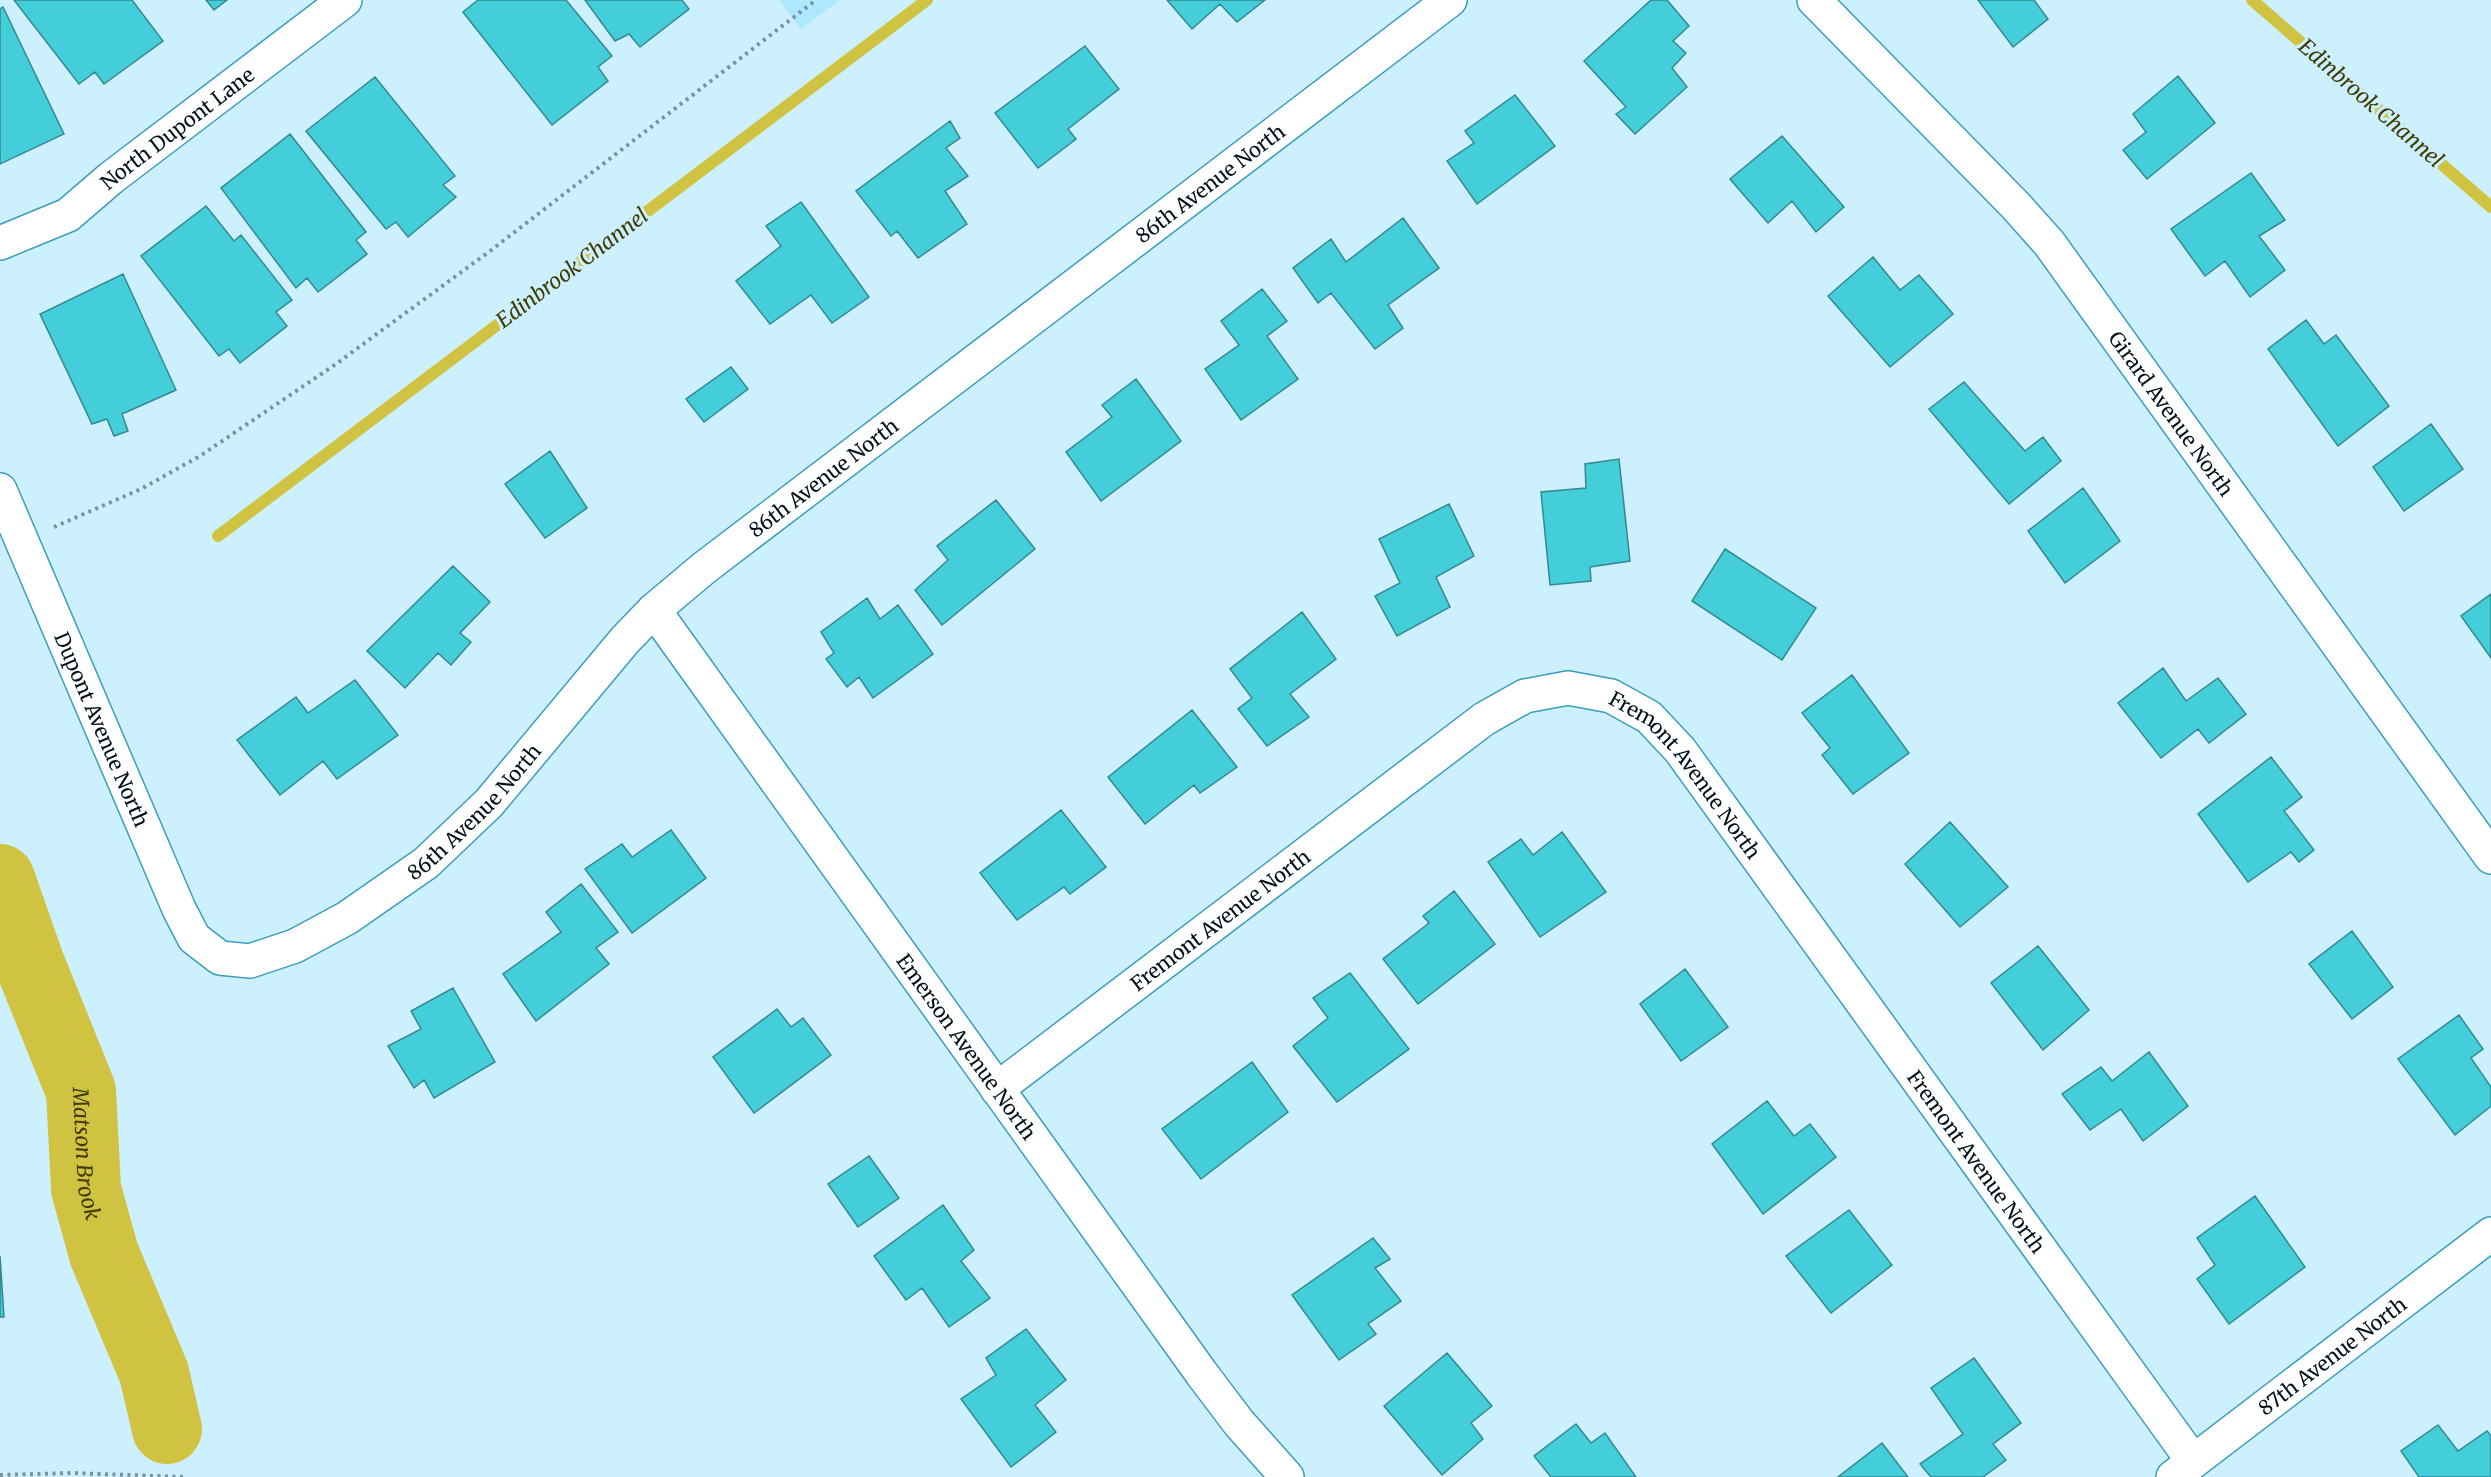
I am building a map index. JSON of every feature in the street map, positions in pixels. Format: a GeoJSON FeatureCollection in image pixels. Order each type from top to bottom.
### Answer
{"type":"FeatureCollection","features":[{"type":"Feature","properties":{"kind":"street","name":"North Dupont Lane"},"geometry":{"type":"LineString","coordinates":[[0,243],[68,214],[111,178],[345,0]]}},
{"type":"Feature","properties":{"kind":"street","name":"86th Avenue North"},"geometry":{"type":"LineString","coordinates":[[220,958],[250,961],[295,946],[346,918],[426,863],[489,803],[588,683],[654,610],[704,567],[1450,0]]}},
{"type":"Feature","properties":{"kind":"street","name":"Girard Avenue North"},"geometry":{"type":"LineString","coordinates":[[1814,0],[2009,198],[2049,243],[2491,857]]}},
{"type":"Feature","properties":{"kind":"street","name":"Dupont Avenue North"},"geometry":{"type":"LineString","coordinates":[[0,490],[179,909],[194,938],[220,958]]}},
{"type":"Feature","properties":{"kind":"street","name":"Emerson Avenue North"},"geometry":{"type":"LineString","coordinates":[[654,610],[1239,1423],[1287,1477]]}},
{"type":"Feature","properties":{"kind":"street","name":"Fremont Avenue North"},"geometry":{"type":"LineString","coordinates":[[998,1089],[1484,718],[1525,696],[1568,688],[1611,696],[1649,717],[1680,750],[2183,1469]]}},
{"type":"Feature","properties":{"kind":"street","name":"87th Avenue North"},"geometry":{"type":"LineString","coordinates":[[2183,1469],[2491,1234]]}},
{"type":"Feature","properties":{"kind":"path"},"geometry":{"type":"LineString","coordinates":[[78,517],[141,489],[200,456],[336,364],[490,251],[816,0]]}},
{"type":"Feature","properties":{"kind":"path"},"geometry":{"type":"LineString","coordinates":[[0,1475],[72,1473],[184,1477]]}},
{"type":"Feature","properties":{"kind":"shaded area"},"geometry":{"type":"Polygon","coordinates":[[[779,0],[840,0],[801,29],[779,0]]]}},
{"type":"Feature","properties":{"kind":"building"},"geometry":{"type":"Polygon","coordinates":[[[14,0],[132,0],[163,41],[104,84],[95,72],[79,84],[14,0]]]}},
{"type":"Feature","properties":{"kind":"building"},"geometry":{"type":"Polygon","coordinates":[[[206,0],[227,0],[214,10],[206,0]]]}},
{"type":"Feature","properties":{"kind":"building"},"geometry":{"type":"Polygon","coordinates":[[[478,0],[566,0],[612,56],[598,67],[608,81],[552,125],[463,12],[478,0]]]}},
{"type":"Feature","properties":{"kind":"building"},"geometry":{"type":"Polygon","coordinates":[[[585,0],[682,0],[689,9],[640,47],[629,34],[615,41],[585,0]]]}},
{"type":"Feature","properties":{"kind":"building"},"geometry":{"type":"Polygon","coordinates":[[[1167,0],[1265,0],[1237,22],[1220,4],[1192,29],[1167,0]]]}},
{"type":"Feature","properties":{"kind":"building"},"geometry":{"type":"Polygon","coordinates":[[[1651,0],[1667,0],[1689,26],[1673,41],[1686,53],[1672,68],[1687,87],[1635,134],[1616,114],[1626,107],[1584,61],[1651,0]]]}},
{"type":"Feature","properties":{"kind":"building"},"geometry":{"type":"Polygon","coordinates":[[[1978,0],[2034,0],[2048,19],[2013,47],[1978,0]]]}},
{"type":"Feature","properties":{"kind":"building"},"geometry":{"type":"Polygon","coordinates":[[[3,7],[64,134],[0,164],[0,9],[3,7]]]}},
{"type":"Feature","properties":{"kind":"building"},"geometry":{"type":"Polygon","coordinates":[[[1085,46],[1119,89],[1068,129],[1076,139],[1038,168],[995,113],[1085,46]]]}},
{"type":"Feature","properties":{"kind":"building"},"geometry":{"type":"Polygon","coordinates":[[[2178,76],[2215,123],[2147,179],[2123,150],[2146,132],[2133,114],[2178,76]]]}},
{"type":"Feature","properties":{"kind":"building"},"geometry":{"type":"Polygon","coordinates":[[[375,77],[455,176],[443,185],[456,197],[408,237],[396,222],[386,229],[306,131],[375,77]]]}},
{"type":"Feature","properties":{"kind":"building"},"geometry":{"type":"Polygon","coordinates":[[[1515,95],[1555,146],[1477,204],[1447,161],[1474,143],[1465,131],[1515,95]]]}},
{"type":"Feature","properties":{"kind":"building"},"geometry":{"type":"Polygon","coordinates":[[[950,121],[960,138],[946,148],[968,176],[945,191],[967,224],[918,258],[897,231],[891,236],[856,191],[950,121]]]}},
{"type":"Feature","properties":{"kind":"building"},"geometry":{"type":"Polygon","coordinates":[[[290,134],[366,232],[356,240],[367,254],[318,292],[307,278],[296,288],[221,188],[290,134]]]}},
{"type":"Feature","properties":{"kind":"building"},"geometry":{"type":"Polygon","coordinates":[[[1782,136],[1844,207],[1816,232],[1792,201],[1768,223],[1730,179],[1782,136]]]}},
{"type":"Feature","properties":{"kind":"building"},"geometry":{"type":"Polygon","coordinates":[[[2251,173],[2285,220],[2259,236],[2285,270],[2250,297],[2225,261],[2205,276],[2171,229],[2251,173]]]}},
{"type":"Feature","properties":{"kind":"building"},"geometry":{"type":"Polygon","coordinates":[[[801,202],[869,297],[832,323],[811,295],[770,324],[736,281],[781,246],[766,226],[801,202]]]}},
{"type":"Feature","properties":{"kind":"building"},"geometry":{"type":"Polygon","coordinates":[[[206,206],[234,241],[241,235],[292,300],[276,312],[287,326],[240,363],[229,349],[219,356],[141,256],[206,206]]]}},
{"type":"Feature","properties":{"kind":"building"},"geometry":{"type":"Polygon","coordinates":[[[1403,218],[1439,268],[1388,305],[1403,328],[1375,349],[1331,293],[1318,303],[1293,268],[1331,239],[1346,262],[1403,218]]]}},
{"type":"Feature","properties":{"kind":"building"},"geometry":{"type":"Polygon","coordinates":[[[1873,257],[1900,290],[1919,275],[1953,314],[1890,367],[1828,296],[1873,257]]]}},
{"type":"Feature","properties":{"kind":"building"},"geometry":{"type":"Polygon","coordinates":[[[123,274],[176,390],[122,414],[128,431],[114,436],[107,419],[92,424],[40,314],[123,274]]]}},
{"type":"Feature","properties":{"kind":"building"},"geometry":{"type":"Polygon","coordinates":[[[1262,289],[1287,321],[1267,336],[1298,379],[1241,420],[1205,369],[1239,345],[1221,321],[1262,289]]]}},
{"type":"Feature","properties":{"kind":"building"},"geometry":{"type":"Polygon","coordinates":[[[2306,320],[2324,344],[2336,335],[2389,406],[2338,446],[2268,349],[2306,320]]]}},
{"type":"Feature","properties":{"kind":"building"},"geometry":{"type":"Polygon","coordinates":[[[731,367],[748,389],[704,422],[686,399],[731,367]]]}},
{"type":"Feature","properties":{"kind":"building"},"geometry":{"type":"Polygon","coordinates":[[[1136,379],[1181,441],[1101,501],[1066,452],[1112,417],[1102,405],[1136,379]]]}},
{"type":"Feature","properties":{"kind":"building"},"geometry":{"type":"Polygon","coordinates":[[[1964,382],[2025,451],[2043,437],[2061,461],[2009,504],[1929,409],[1964,382]]]}},
{"type":"Feature","properties":{"kind":"building"},"geometry":{"type":"Polygon","coordinates":[[[2431,424],[2463,469],[2404,511],[2373,467],[2431,424]]]}},
{"type":"Feature","properties":{"kind":"building"},"geometry":{"type":"Polygon","coordinates":[[[550,451],[587,508],[545,538],[505,484],[550,451]]]}},
{"type":"Feature","properties":{"kind":"building"},"geometry":{"type":"Polygon","coordinates":[[[1619,459],[1630,561],[1590,567],[1591,581],[1550,585],[1541,492],[1586,488],[1585,464],[1619,459]]]}},
{"type":"Feature","properties":{"kind":"building"},"geometry":{"type":"Polygon","coordinates":[[[2083,488],[2120,541],[2065,583],[2028,531],[2083,488]]]}},
{"type":"Feature","properties":{"kind":"building"},"geometry":{"type":"Polygon","coordinates":[[[996,500],[1035,549],[942,625],[915,590],[948,560],[937,546],[996,500]]]}},
{"type":"Feature","properties":{"kind":"building"},"geometry":{"type":"Polygon","coordinates":[[[1449,504],[1474,556],[1436,577],[1450,607],[1397,636],[1375,596],[1400,583],[1379,539],[1449,504]]]}},
{"type":"Feature","properties":{"kind":"building"},"geometry":{"type":"Polygon","coordinates":[[[1725,549],[1816,608],[1782,660],[1692,601],[1725,549]]]}},
{"type":"Feature","properties":{"kind":"building"},"geometry":{"type":"Polygon","coordinates":[[[453,566],[490,602],[460,633],[471,642],[451,665],[438,653],[405,688],[367,651],[453,566]]]}},
{"type":"Feature","properties":{"kind":"building"},"geometry":{"type":"Polygon","coordinates":[[[2491,594],[2491,658],[2461,616],[2491,594]]]}},
{"type":"Feature","properties":{"kind":"building"},"geometry":{"type":"Polygon","coordinates":[[[867,598],[880,619],[898,605],[933,654],[873,698],[859,677],[847,687],[826,659],[834,653],[821,632],[867,598]]]}},
{"type":"Feature","properties":{"kind":"building"},"geometry":{"type":"Polygon","coordinates":[[[1302,612],[1336,659],[1290,694],[1309,717],[1267,746],[1238,709],[1252,698],[1230,669],[1302,612]]]}},
{"type":"Feature","properties":{"kind":"building"},"geometry":{"type":"Polygon","coordinates":[[[2163,668],[2186,701],[2218,678],[2246,714],[2209,743],[2198,729],[2161,758],[2118,703],[2163,668]]]}},
{"type":"Feature","properties":{"kind":"building"},"geometry":{"type":"Polygon","coordinates":[[[1852,675],[1909,753],[1853,794],[1822,755],[1830,748],[1802,713],[1852,675]]]}},
{"type":"Feature","properties":{"kind":"building"},"geometry":{"type":"Polygon","coordinates":[[[355,680],[398,735],[337,779],[323,761],[280,795],[237,740],[296,697],[308,713],[355,680]]]}},
{"type":"Feature","properties":{"kind":"building"},"geometry":{"type":"Polygon","coordinates":[[[1192,710],[1237,767],[1200,793],[1194,785],[1145,824],[1108,777],[1192,710]]]}},
{"type":"Feature","properties":{"kind":"building"},"geometry":{"type":"Polygon","coordinates":[[[2271,757],[2302,797],[2284,811],[2314,850],[2299,862],[2291,852],[2248,882],[2198,814],[2271,757]]]}},
{"type":"Feature","properties":{"kind":"building"},"geometry":{"type":"Polygon","coordinates":[[[1061,810],[1106,867],[1070,894],[1064,887],[1017,920],[980,873],[1061,810]]]}},
{"type":"Feature","properties":{"kind":"building"},"geometry":{"type":"Polygon","coordinates":[[[1950,822],[2008,887],[1960,927],[1905,864],[1950,822]]]}},
{"type":"Feature","properties":{"kind":"building"},"geometry":{"type":"Polygon","coordinates":[[[671,830],[706,878],[632,933],[585,869],[622,844],[632,857],[671,830]]]}},
{"type":"Feature","properties":{"kind":"building"},"geometry":{"type":"Polygon","coordinates":[[[1562,832],[1606,892],[1540,937],[1488,862],[1521,839],[1533,855],[1562,832]]]}},
{"type":"Feature","properties":{"kind":"building"},"geometry":{"type":"Polygon","coordinates":[[[581,884],[618,932],[596,948],[609,964],[536,1021],[503,974],[561,932],[546,912],[581,884]]]}},
{"type":"Feature","properties":{"kind":"building"},"geometry":{"type":"Polygon","coordinates":[[[1454,891],[1495,944],[1418,1004],[1383,959],[1429,923],[1423,916],[1454,891]]]}},
{"type":"Feature","properties":{"kind":"building"},"geometry":{"type":"Polygon","coordinates":[[[2352,931],[2393,987],[2352,1019],[2309,964],[2352,931]]]}},
{"type":"Feature","properties":{"kind":"building"},"geometry":{"type":"Polygon","coordinates":[[[2038,946],[2089,1010],[2043,1050],[1991,983],[2038,946]]]}},
{"type":"Feature","properties":{"kind":"building"},"geometry":{"type":"Polygon","coordinates":[[[1685,969],[1728,1027],[1681,1061],[1640,1004],[1685,969]]]}},
{"type":"Feature","properties":{"kind":"building"},"geometry":{"type":"Polygon","coordinates":[[[1350,973],[1409,1049],[1337,1102],[1293,1046],[1328,1018],[1313,998],[1350,973]]]}},
{"type":"Feature","properties":{"kind":"building"},"geometry":{"type":"Polygon","coordinates":[[[453,988],[495,1062],[434,1098],[424,1080],[414,1088],[388,1046],[421,1029],[411,1011],[453,988]]]}},
{"type":"Feature","properties":{"kind":"building"},"geometry":{"type":"Polygon","coordinates":[[[777,1009],[791,1027],[803,1018],[831,1055],[754,1113],[713,1057],[777,1009]]]}},
{"type":"Feature","properties":{"kind":"building"},"geometry":{"type":"Polygon","coordinates":[[[2459,1015],[2483,1049],[2471,1058],[2491,1087],[2491,1106],[2455,1135],[2398,1059],[2459,1015]]]}},
{"type":"Feature","properties":{"kind":"building"},"geometry":{"type":"Polygon","coordinates":[[[2149,1052],[2188,1106],[2143,1141],[2121,1109],[2090,1130],[2062,1094],[2101,1067],[2112,1081],[2149,1052]]]}},
{"type":"Feature","properties":{"kind":"building"},"geometry":{"type":"Polygon","coordinates":[[[1252,1062],[1288,1112],[1201,1179],[1162,1129],[1252,1062]]]}},
{"type":"Feature","properties":{"kind":"building"},"geometry":{"type":"Polygon","coordinates":[[[1767,1101],[1794,1136],[1810,1124],[1836,1157],[1763,1214],[1712,1144],[1767,1101]]]}},
{"type":"Feature","properties":{"kind":"building"},"geometry":{"type":"Polygon","coordinates":[[[869,1156],[899,1198],[858,1227],[828,1184],[869,1156]]]}},
{"type":"Feature","properties":{"kind":"building"},"geometry":{"type":"Polygon","coordinates":[[[2255,1196],[2305,1267],[2229,1324],[2197,1279],[2215,1265],[2197,1238],[2255,1196]]]}},
{"type":"Feature","properties":{"kind":"building"},"geometry":{"type":"Polygon","coordinates":[[[943,1205],[974,1250],[961,1261],[990,1298],[949,1327],[922,1288],[906,1300],[874,1256],[943,1205]]]}},
{"type":"Feature","properties":{"kind":"building"},"geometry":{"type":"Polygon","coordinates":[[[1849,1210],[1892,1265],[1831,1313],[1786,1256],[1849,1210]]]}},
{"type":"Feature","properties":{"kind":"building"},"geometry":{"type":"Polygon","coordinates":[[[1373,1238],[1390,1259],[1375,1268],[1401,1301],[1368,1324],[1376,1334],[1339,1360],[1292,1295],[1373,1238]]]}},
{"type":"Feature","properties":{"kind":"building"},"geometry":{"type":"Polygon","coordinates":[[[0,1256],[4,1317],[0,1317],[0,1256]]]}},
{"type":"Feature","properties":{"kind":"building"},"geometry":{"type":"Polygon","coordinates":[[[1026,1329],[1066,1380],[1035,1405],[1056,1432],[1011,1467],[961,1399],[996,1375],[986,1358],[1026,1329]]]}},
{"type":"Feature","properties":{"kind":"building"},"geometry":{"type":"Polygon","coordinates":[[[1447,1353],[1492,1406],[1471,1423],[1483,1439],[1442,1475],[1384,1406],[1447,1353]]]}},
{"type":"Feature","properties":{"kind":"building"},"geometry":{"type":"Polygon","coordinates":[[[1974,1358],[2021,1423],[1993,1444],[2006,1460],[1983,1477],[1931,1477],[1920,1464],[1963,1434],[1931,1388],[1974,1358]]]}},
{"type":"Feature","properties":{"kind":"building"},"geometry":{"type":"Polygon","coordinates":[[[1576,1424],[1591,1443],[1605,1433],[1636,1477],[1551,1477],[1534,1456],[1576,1424]]]}},
{"type":"Feature","properties":{"kind":"building"},"geometry":{"type":"Polygon","coordinates":[[[2438,1425],[2458,1451],[2487,1431],[2491,1436],[2491,1477],[2419,1477],[2401,1451],[2438,1425]]]}},
{"type":"Feature","properties":{"kind":"building"},"geometry":{"type":"Polygon","coordinates":[[[1882,1443],[1908,1477],[1838,1477],[1882,1443]]]}},
{"type":"Feature","properties":{"kind":"waterway","name":"Edinbrook Channel"},"geometry":{"type":"LineString","coordinates":[[218,536],[927,0]]}},
{"type":"Feature","properties":{"kind":"waterway","name":"Edinbrook Channel"},"geometry":{"type":"LineString","coordinates":[[2252,0],[2491,207]]}},
{"type":"Feature","properties":{"kind":"waterway","name":"Matson Brook"},"geometry":{"type":"LineString","coordinates":[[0,879],[29,962],[81,1091],[86,1189],[104,1254],[154,1373],[167,1429]]}}]}
